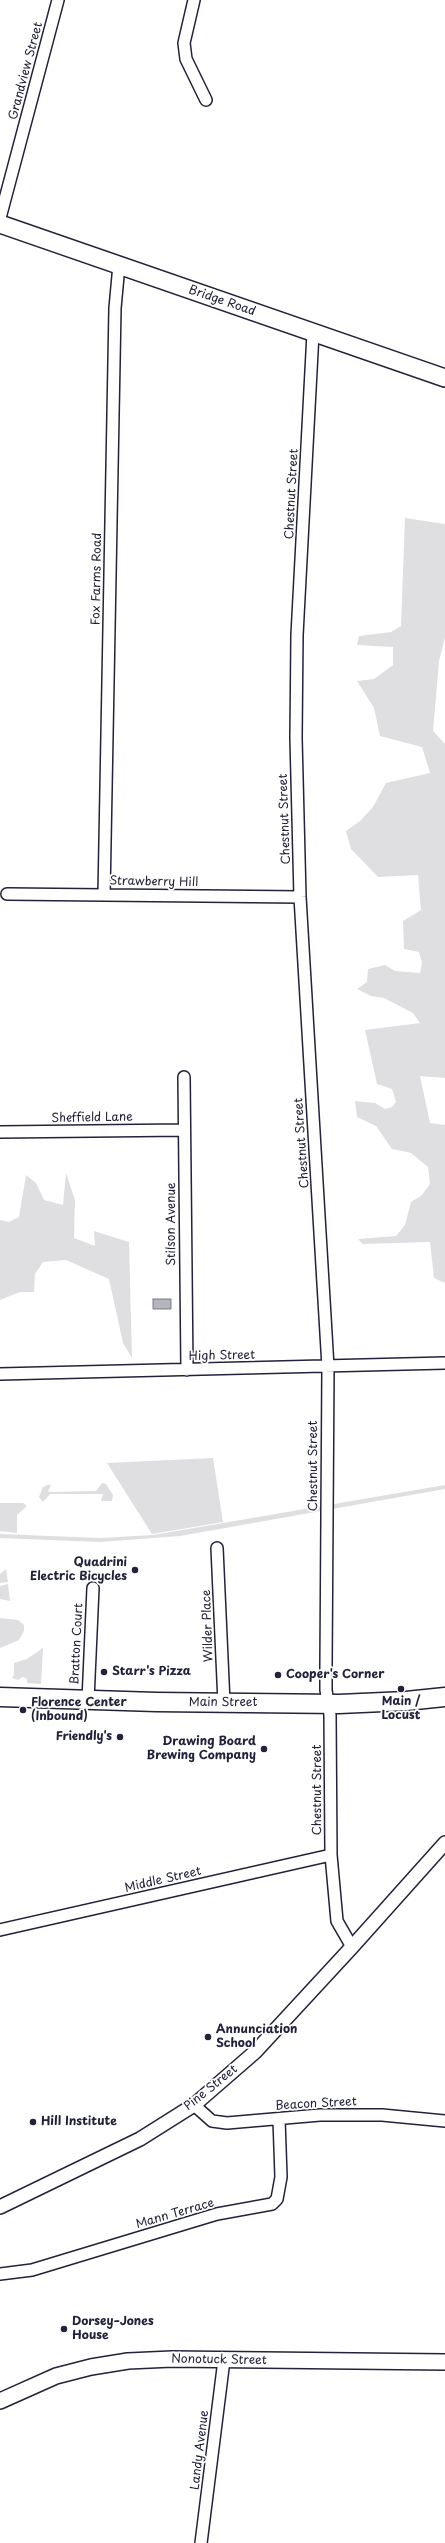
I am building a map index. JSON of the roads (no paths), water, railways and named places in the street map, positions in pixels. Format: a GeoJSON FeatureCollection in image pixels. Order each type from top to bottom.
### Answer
{"type":"FeatureCollection","features":[{"type":"Feature","properties":{"kind":"highway","name":"Main Street"},"geometry":{"type":"LineString","coordinates":[[0,1697],[224,1703],[329,1704],[396,1702],[445,1697]]}},
{"type":"Feature","properties":{"kind":"main road","name":"Bridge Road"},"geometry":{"type":"LineString","coordinates":[[0,224],[445,378]]}},
{"type":"Feature","properties":{"kind":"main road","name":"Nonotuck Street"},"geometry":{"type":"LineString","coordinates":[[0,2401],[56,2376],[91,2367],[135,2361],[224,2360],[445,2362]]}},
{"type":"Feature","properties":{"kind":"street","name":"Grandview Street"},"geometry":{"type":"LineString","coordinates":[[0,218],[58,0]]}},
{"type":"Feature","properties":{"kind":"street"},"geometry":{"type":"LineString","coordinates":[[194,0],[184,43],[186,59],[206,100]]}},
{"type":"Feature","properties":{"kind":"street","name":"Fox Farms Road"},"geometry":{"type":"LineString","coordinates":[[104,894],[115,316],[119,265]]}},
{"type":"Feature","properties":{"kind":"street","name":"Chestnut Street"},"geometry":{"type":"LineString","coordinates":[[313,332],[297,651],[296,738],[300,897],[328,1367],[326,1666],[329,1704],[331,1855],[337,1921],[352,1947]]}},
{"type":"Feature","properties":{"kind":"street","name":"Strawberry Hill"},"geometry":{"type":"LineString","coordinates":[[7,894],[300,897]]}},
{"type":"Feature","properties":{"kind":"street","name":"Stilson Avenue"},"geometry":{"type":"LineString","coordinates":[[184,1077],[187,1370]]}},
{"type":"Feature","properties":{"kind":"street","name":"Sheffield Lane"},"geometry":{"type":"LineString","coordinates":[[0,1132],[184,1130]]}},
{"type":"Feature","properties":{"kind":"street","name":"High Street"},"geometry":{"type":"LineString","coordinates":[[0,1374],[445,1363]]}},
{"type":"Feature","properties":{"kind":"street","name":"Wilder Place"},"geometry":{"type":"LineString","coordinates":[[216,1548],[224,1703]]}},
{"type":"Feature","properties":{"kind":"street","name":"Bratton Court"},"geometry":{"type":"LineString","coordinates":[[88,1700],[93,1588]]}},
{"type":"Feature","properties":{"kind":"street","name":"Pine Street"},"geometry":{"type":"LineString","coordinates":[[0,2207],[140,2139],[194,2105],[255,2052],[352,1947],[445,1842]]}},
{"type":"Feature","properties":{"kind":"street","name":"Middle Street"},"geometry":{"type":"LineString","coordinates":[[0,1930],[331,1855]]}},
{"type":"Feature","properties":{"kind":"street","name":"Beacon Street"},"geometry":{"type":"LineString","coordinates":[[194,2105],[212,2121],[226,2123],[320,2115],[382,2115],[445,2121]]}},
{"type":"Feature","properties":{"kind":"street","name":"Mann Terrace"},"geometry":{"type":"LineString","coordinates":[[0,2274],[32,2270],[217,2214],[272,2204],[277,2199],[281,2177],[279,2118]]}},
{"type":"Feature","properties":{"kind":"street","name":"Landy Avenue"},"geometry":{"type":"LineString","coordinates":[[202,2543],[224,2360]]}},
{"type":"Feature","properties":{"kind":"place","name":"Quadrini Electric Bicycles"},"geometry":{"type":"Point","coordinates":[135,1570]}},
{"type":"Feature","properties":{"kind":"place","name":"Starr's Pizza"},"geometry":{"type":"Point","coordinates":[104,1672]}},
{"type":"Feature","properties":{"kind":"place","name":"Cooper's Corner"},"geometry":{"type":"Point","coordinates":[278,1675]}},
{"type":"Feature","properties":{"kind":"place","name":"Main / Locust"},"geometry":{"type":"Point","coordinates":[401,1689]}},
{"type":"Feature","properties":{"kind":"place","name":"Florence Center (Inbound)"},"geometry":{"type":"Point","coordinates":[23,1710]}},
{"type":"Feature","properties":{"kind":"place","name":"Friendly's"},"geometry":{"type":"Point","coordinates":[120,1737]}},
{"type":"Feature","properties":{"kind":"place","name":"Drawing Board Brewing Company"},"geometry":{"type":"Point","coordinates":[264,1749]}},
{"type":"Feature","properties":{"kind":"place","name":"Annunciation School"},"geometry":{"type":"Point","coordinates":[208,2037]}},
{"type":"Feature","properties":{"kind":"place","name":"Hill Institute"},"geometry":{"type":"Point","coordinates":[33,2122]}},
{"type":"Feature","properties":{"kind":"place","name":"Dorsey–Jones House"},"geometry":{"type":"Point","coordinates":[64,2329]}}]}
